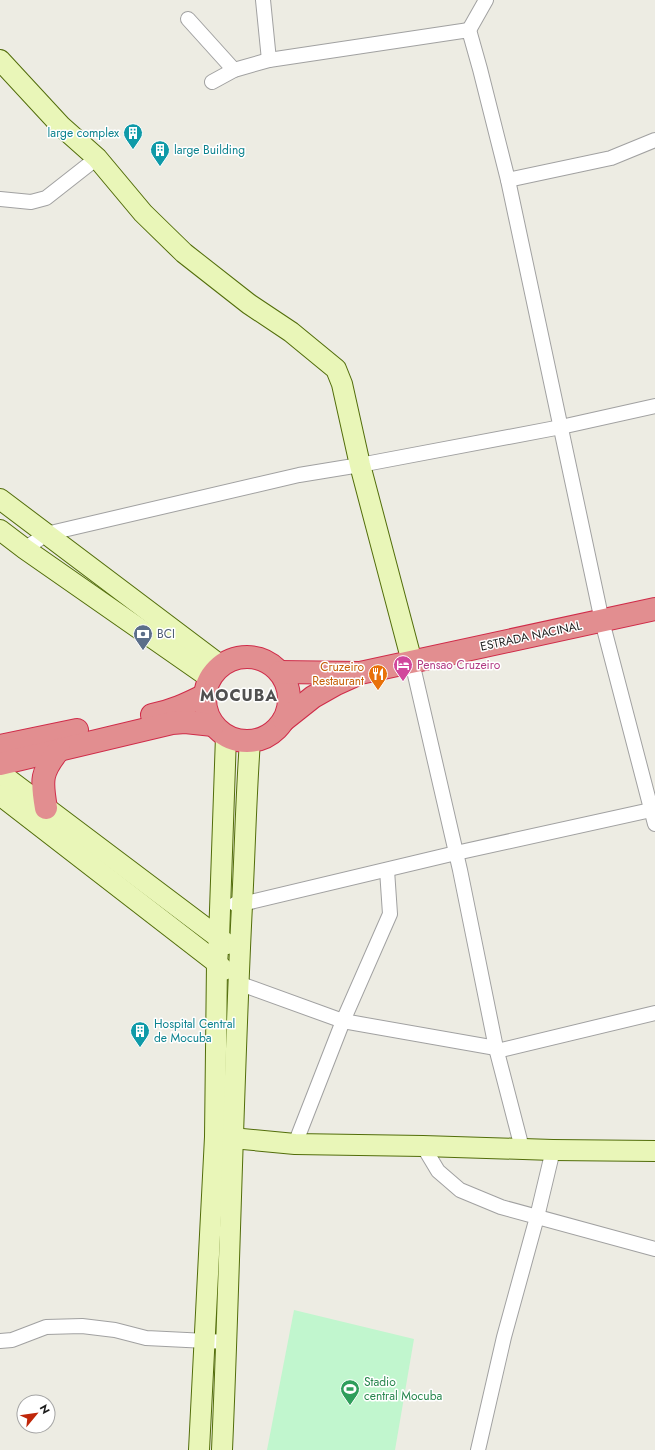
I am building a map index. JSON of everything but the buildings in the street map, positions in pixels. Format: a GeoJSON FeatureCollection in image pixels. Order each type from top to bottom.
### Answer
{"type":"FeatureCollection","features":[{"type":"Feature","properties":{"kind":"highway","name":"ESTRADA NACINAL"},"geometry":{"type":"LineString","coordinates":[[360,673],[655,609]]}},
{"type":"Feature","properties":{"kind":"highway"},"geometry":{"type":"LineString","coordinates":[[0,746],[166,712],[182,707],[235,658],[252,656],[268,662],[280,672],[288,687],[289,704],[284,720]]}},
{"type":"Feature","properties":{"kind":"highway"},"geometry":{"type":"LineString","coordinates":[[280,672],[360,673]]}},
{"type":"Feature","properties":{"kind":"highway"},"geometry":{"type":"LineString","coordinates":[[0,764],[172,723],[185,722],[220,730],[238,740],[250,741],[270,734],[284,720],[313,697],[360,673]]}},
{"type":"Feature","properties":{"kind":"highway"},"geometry":{"type":"LineString","coordinates":[[212,679],[206,710],[220,730]]}},
{"type":"Feature","properties":{"kind":"highway"},"geometry":{"type":"LineString","coordinates":[[46,808],[42,786],[44,775],[47,765],[59,750]]}},
{"type":"Feature","properties":{"kind":"street"},"geometry":{"type":"LineString","coordinates":[[263,0],[269,60]]}},
{"type":"Feature","properties":{"kind":"street"},"geometry":{"type":"LineString","coordinates":[[486,0],[469,30],[508,180],[602,621],[653,809],[655,824]]}},
{"type":"Feature","properties":{"kind":"street"},"geometry":{"type":"LineString","coordinates":[[188,19],[234,70]]}},
{"type":"Feature","properties":{"kind":"street"},"geometry":{"type":"LineString","coordinates":[[212,82],[234,70],[269,60],[469,30]]}},
{"type":"Feature","properties":{"kind":"street"},"geometry":{"type":"LineString","coordinates":[[0,60],[61,126],[97,158],[142,213],[184,253],[249,304],[291,332],[336,369],[342,384],[360,465],[412,662],[456,854],[496,1050],[522,1148]]}},
{"type":"Feature","properties":{"kind":"street"},"geometry":{"type":"LineString","coordinates":[[508,180],[611,158],[655,140]]}},
{"type":"Feature","properties":{"kind":"street"},"geometry":{"type":"LineString","coordinates":[[0,199],[31,202],[46,198],[97,158]]}},
{"type":"Feature","properties":{"kind":"street"},"geometry":{"type":"LineString","coordinates":[[25,549],[46,534],[299,475],[561,427],[655,406]]}},
{"type":"Feature","properties":{"kind":"street"},"geometry":{"type":"LineString","coordinates":[[0,499],[46,534],[212,679]]}},
{"type":"Feature","properties":{"kind":"street"},"geometry":{"type":"LineString","coordinates":[[0,530],[212,679]]}},
{"type":"Feature","properties":{"kind":"street"},"geometry":{"type":"LineString","coordinates":[[220,730],[220,939],[217,963],[224,1138],[227,1342],[222,1450]]}},
{"type":"Feature","properties":{"kind":"street"},"geometry":{"type":"LineString","coordinates":[[199,1450],[204,1342],[238,983],[246,788],[250,741]]}},
{"type":"Feature","properties":{"kind":"street"},"geometry":{"type":"LineString","coordinates":[[0,773],[239,952]]}},
{"type":"Feature","properties":{"kind":"street"},"geometry":{"type":"LineString","coordinates":[[0,795],[217,963],[238,983],[343,1021],[496,1050],[655,1013]]}},
{"type":"Feature","properties":{"kind":"street"},"geometry":{"type":"LineString","coordinates":[[220,904],[242,904],[653,809]]}},
{"type":"Feature","properties":{"kind":"street"},"geometry":{"type":"LineString","coordinates":[[295,1144],[343,1021],[390,914],[387,870]]}},
{"type":"Feature","properties":{"kind":"street"},"geometry":{"type":"LineString","coordinates":[[224,1138],[295,1144],[655,1151]]}},
{"type":"Feature","properties":{"kind":"street"},"geometry":{"type":"LineString","coordinates":[[423,1146],[438,1172],[460,1190],[502,1207],[655,1249]]}},
{"type":"Feature","properties":{"kind":"street"},"geometry":{"type":"LineString","coordinates":[[478,1450],[504,1337],[537,1217],[553,1150]]}},
{"type":"Feature","properties":{"kind":"street"},"geometry":{"type":"LineString","coordinates":[[0,1341],[12,1340],[46,1327],[82,1326],[115,1330],[146,1338],[227,1342]]}},
{"type":"Feature","properties":{"kind":"green space"},"geometry":{"type":"Polygon","coordinates":[[[294,1310],[414,1339],[395,1450],[267,1450],[294,1310]]]}},
{"type":"Feature","properties":{"kind":"place","name":"large complex"},"geometry":{"type":"Point","coordinates":[133,150]}},
{"type":"Feature","properties":{"kind":"place","name":"large Building"},"geometry":{"type":"Point","coordinates":[160,167]}},
{"type":"Feature","properties":{"kind":"place","name":"BCI"},"geometry":{"type":"Point","coordinates":[143,651]}},
{"type":"Feature","properties":{"kind":"place","name":"Pensao Cruzeiro"},"geometry":{"type":"Point","coordinates":[403,682]}},
{"type":"Feature","properties":{"kind":"place","name":"Cruzeiro Restaurant"},"geometry":{"type":"Point","coordinates":[378,691]}},
{"type":"Feature","properties":{"kind":"place","name":"Hospital Central de Mocuba"},"geometry":{"type":"Point","coordinates":[140,1048]}},
{"type":"Feature","properties":{"kind":"place","name":"Stadio central Mocuba"},"geometry":{"type":"Point","coordinates":[350,1406]}},
{"type":"Feature","properties":{"kind":"district","name":"MOCUBA"},"geometry":{"type":"Point","coordinates":[239,695]}}]}
